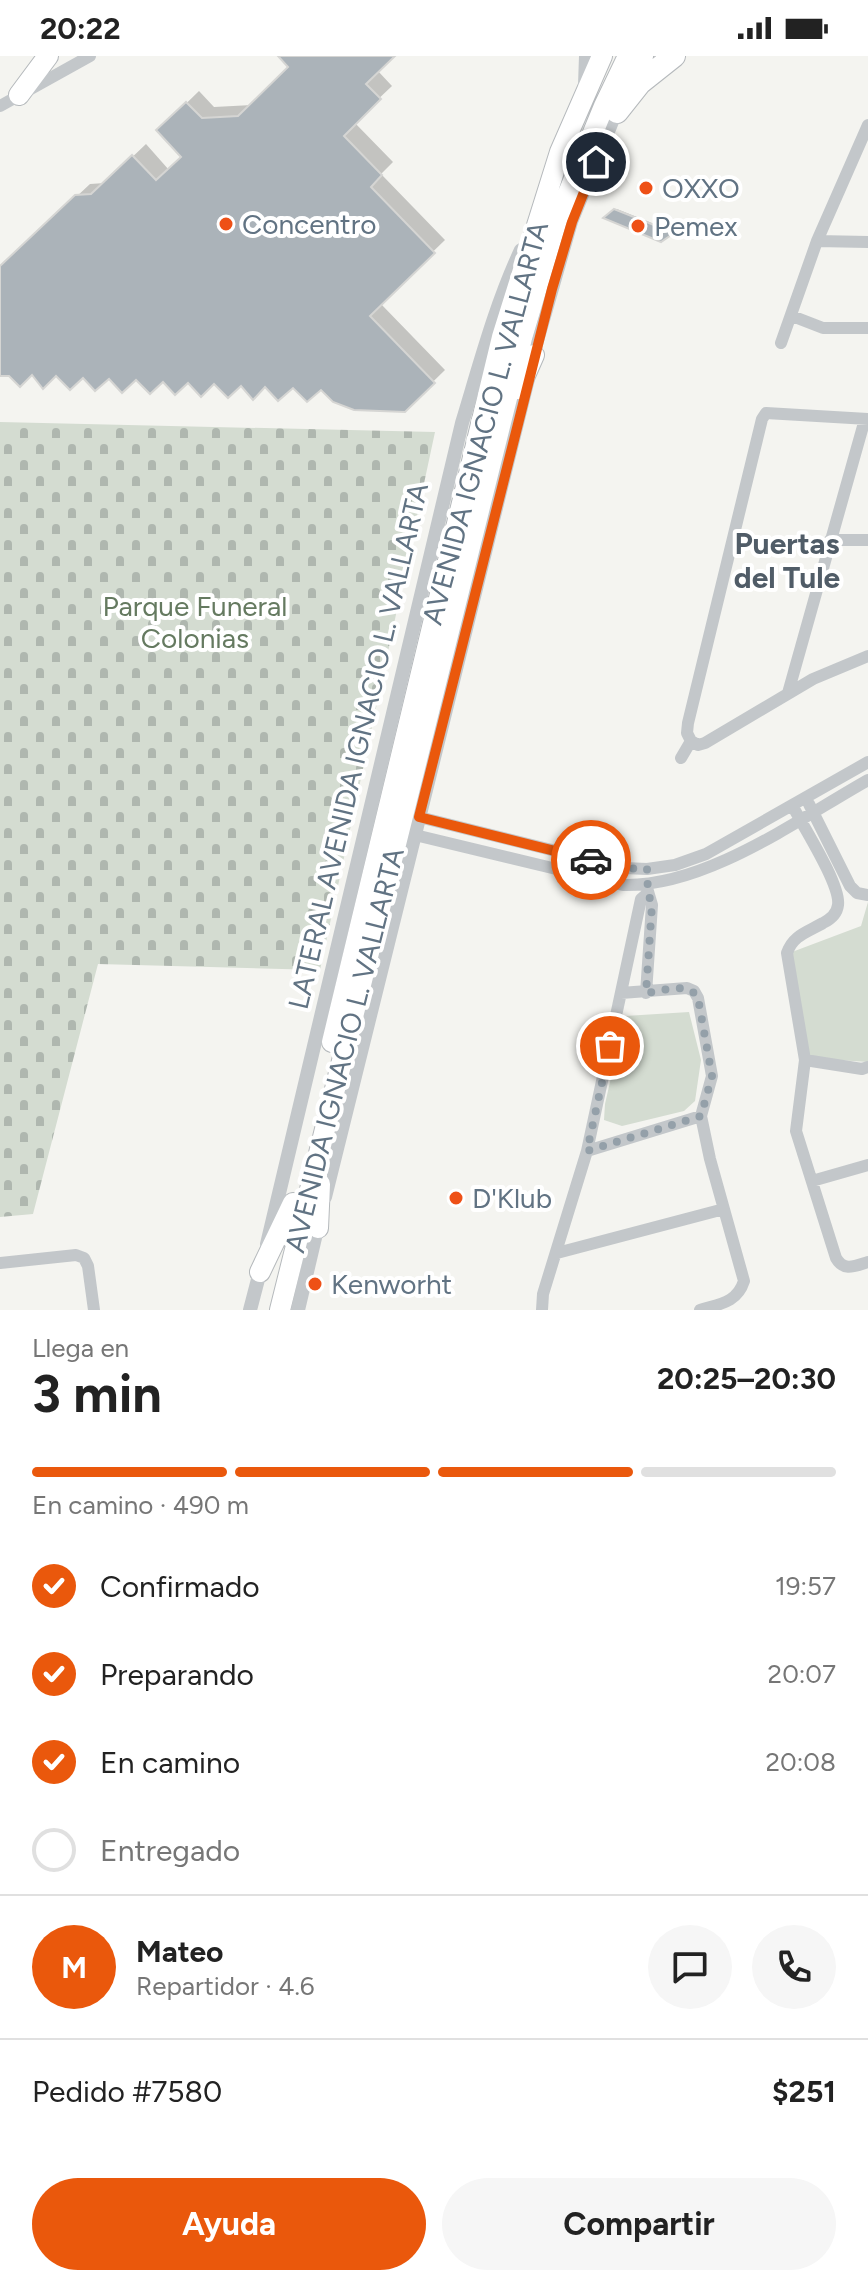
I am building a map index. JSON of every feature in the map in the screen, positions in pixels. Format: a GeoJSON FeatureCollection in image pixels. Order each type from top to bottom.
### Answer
{"type":"FeatureCollection","features":[{"type":"Feature","properties":{"kind":"highway"},"geometry":{"type":"LineString","coordinates":[[19,95],[48,56]]}},
{"type":"Feature","properties":{"kind":"highway","name":"AVENIDA IGNACIO L. VALLARTA"},"geometry":{"type":"LineString","coordinates":[[267,1310],[502,337],[560,152],[602,56]]}},
{"type":"Feature","properties":{"kind":"highway","name":"AVENIDA IGNACIO L. VALLARTA"},"geometry":{"type":"LineString","coordinates":[[280,1310],[522,338],[557,220],[628,56]]}},
{"type":"Feature","properties":{"kind":"highway"},"geometry":{"type":"LineString","coordinates":[[617,112],[642,56]]}},
{"type":"Feature","properties":{"kind":"highway"},"geometry":{"type":"LineString","coordinates":[[617,112],[640,83],[674,56]]}},
{"type":"Feature","properties":{"kind":"highway"},"geometry":{"type":"LineString","coordinates":[[499,432],[534,355]]}},
{"type":"Feature","properties":{"kind":"highway"},"geometry":{"type":"LineString","coordinates":[[318,1228],[323,1134]]}},
{"type":"Feature","properties":{"kind":"highway"},"geometry":{"type":"LineString","coordinates":[[260,1272],[293,1203]]}},
{"type":"Feature","properties":{"kind":"street"},"geometry":{"type":"LineString","coordinates":[[0,106],[90,56]]}},
{"type":"Feature","properties":{"kind":"street"},"geometry":{"type":"LineString","coordinates":[[582,98],[585,56]]}},
{"type":"Feature","properties":{"kind":"street","name":"AVENIDA IGNACIO L. VALLARTA"},"geometry":{"type":"LineString","coordinates":[[534,355],[572,222],[617,112]]}},
{"type":"Feature","properties":{"kind":"street"},"geometry":{"type":"LineString","coordinates":[[781,343],[817,241],[868,125]]}},
{"type":"Feature","properties":{"kind":"street","name":"LATERAL AVENIDA IGNACIO L. VALLARTA"},"geometry":{"type":"LineString","coordinates":[[250,1310],[462,423],[481,353],[504,287],[543,202]]}},
{"type":"Feature","properties":{"kind":"street"},"geometry":{"type":"LineString","coordinates":[[817,241],[868,242]]}},
{"type":"Feature","properties":{"kind":"street"},"geometry":{"type":"LineString","coordinates":[[792,316],[823,328],[868,328]]}},
{"type":"Feature","properties":{"kind":"street"},"geometry":{"type":"LineString","coordinates":[[298,1310],[534,355]]}},
{"type":"Feature","properties":{"kind":"street"},"geometry":{"type":"LineString","coordinates":[[788,693],[867,419],[766,413],[762,419],[687,733],[691,741],[698,745],[705,743],[813,679],[868,656]]}},
{"type":"Feature","properties":{"kind":"street"},"geometry":{"type":"LineString","coordinates":[[830,540],[868,540]]}},
{"type":"Feature","properties":{"kind":"street"},"geometry":{"type":"LineString","coordinates":[[681,758],[691,741]]}},
{"type":"Feature","properties":{"kind":"street"},"geometry":{"type":"LineString","coordinates":[[419,817],[624,868],[647,869],[675,865],[706,854],[868,762]]}},
{"type":"Feature","properties":{"kind":"street"},"geometry":{"type":"LineString","coordinates":[[415,835],[647,889],[702,871],[868,780]]}},
{"type":"Feature","properties":{"kind":"street"},"geometry":{"type":"LineString","coordinates":[[806,797],[850,886],[857,893],[868,895]]}},
{"type":"Feature","properties":{"kind":"street"},"geometry":{"type":"LineString","coordinates":[[792,805],[837,893],[839,903],[836,914],[828,921],[794,938],[787,953],[805,1060],[796,1131],[840,1265],[847,1268],[868,1262]]}},
{"type":"Feature","properties":{"kind":"street"},"geometry":{"type":"LineString","coordinates":[[646,993],[652,905],[647,889],[647,869]]}},
{"type":"Feature","properties":{"kind":"street"},"geometry":{"type":"LineString","coordinates":[[837,893],[850,886]]}},
{"type":"Feature","properties":{"kind":"street"},"geometry":{"type":"LineString","coordinates":[[542,1310],[543,1294],[587,1151],[641,899],[647,889]]}},
{"type":"Feature","properties":{"kind":"street"},"geometry":{"type":"LineString","coordinates":[[635,932],[651,934]]}},
{"type":"Feature","properties":{"kind":"street"},"geometry":{"type":"LineString","coordinates":[[627,968],[648,969]]}},
{"type":"Feature","properties":{"kind":"street"},"geometry":{"type":"LineString","coordinates":[[621,993],[687,988],[694,991],[698,998],[712,1076],[701,1116],[744,1281],[740,1293],[734,1298],[700,1310]]}},
{"type":"Feature","properties":{"kind":"street"},"geometry":{"type":"LineString","coordinates":[[805,1060],[862,1069],[868,1067]]}},
{"type":"Feature","properties":{"kind":"street"},"geometry":{"type":"LineString","coordinates":[[587,1151],[701,1116]]}},
{"type":"Feature","properties":{"kind":"street"},"geometry":{"type":"LineString","coordinates":[[812,1181],[868,1165]]}},
{"type":"Feature","properties":{"kind":"street"},"geometry":{"type":"LineString","coordinates":[[557,1253],[724,1209]]}},
{"type":"Feature","properties":{"kind":"street"},"geometry":{"type":"LineString","coordinates":[[0,1263],[76,1255],[84,1258],[88,1266],[94,1310]]}},
{"type":"Feature","properties":{"kind":"green space","name":"Parque Funeral Colonias"},"geometry":{"type":"Polygon","coordinates":[[[0,422],[435,432],[320,970],[98,964],[33,1214],[0,1217],[0,422]]]}},
{"type":"Feature","properties":{"kind":"green space"},"geometry":{"type":"Polygon","coordinates":[[[868,902],[868,1062],[808,1058],[792,952],[861,926],[868,902]]]}},
{"type":"Feature","properties":{"kind":"green space"},"geometry":{"type":"Polygon","coordinates":[[[689,1012],[701,1060],[695,1101],[684,1111],[622,1126],[604,1120],[625,1016],[689,1012]]]}},
{"type":"Feature","properties":{"kind":"building","name":"Concentro"},"geometry":{"type":"Polygon","coordinates":[[[278,56],[395,56],[366,84],[381,99],[344,136],[382,175],[371,187],[435,253],[370,316],[435,383],[405,412],[354,410],[333,402],[321,390],[307,402],[293,388],[278,401],[265,387],[253,400],[241,386],[228,398],[214,384],[201,397],[188,383],[175,395],[163,382],[150,394],[136,380],[122,393],[109,379],[95,391],[83,378],[70,390],[56,376],[43,389],[32,375],[20,387],[9,376],[0,376],[0,266],[75,195],[91,194],[132,155],[156,180],[181,157],[156,130],[186,102],[202,118],[238,116],[288,67],[278,56]]]}},
{"type":"Feature","properties":{"kind":"building","name":"Pemex"},"geometry":{"type":"Polygon","coordinates":[[[614,209],[674,233],[661,242],[603,218],[614,209]]]}},
{"type":"Feature","properties":{"kind":"way so far"},"geometry":{"type":"LineString","coordinates":[[591,860],[624,868],[647,869],[652,905],[646,993],[687,988],[694,991],[698,998],[712,1076],[701,1116],[587,1151],[610,1046]]}},
{"type":"Feature","properties":{"kind":"place","name":"OXXO"},"geometry":{"type":"Point","coordinates":[646,188]}},
{"type":"Feature","properties":{"kind":"place","name":"Concentro"},"geometry":{"type":"Point","coordinates":[226,224]}},
{"type":"Feature","properties":{"kind":"place","name":"Pemex"},"geometry":{"type":"Point","coordinates":[638,226]}},
{"type":"Feature","properties":{"kind":"place","name":"D'Klub"},"geometry":{"type":"Point","coordinates":[456,1198]}},
{"type":"Feature","properties":{"kind":"place","name":"Kenworht"},"geometry":{"type":"Point","coordinates":[315,1284]}},
{"type":"Feature","properties":{"kind":"district","name":"Puertas del Tule"},"geometry":{"type":"Point","coordinates":[787,560]}},
{"type":"Feature","properties":{"kind":"route"},"geometry":{"type":"LineString","coordinates":[[591,860],[419,817],[534,355],[572,222],[596,162]]}}]}
